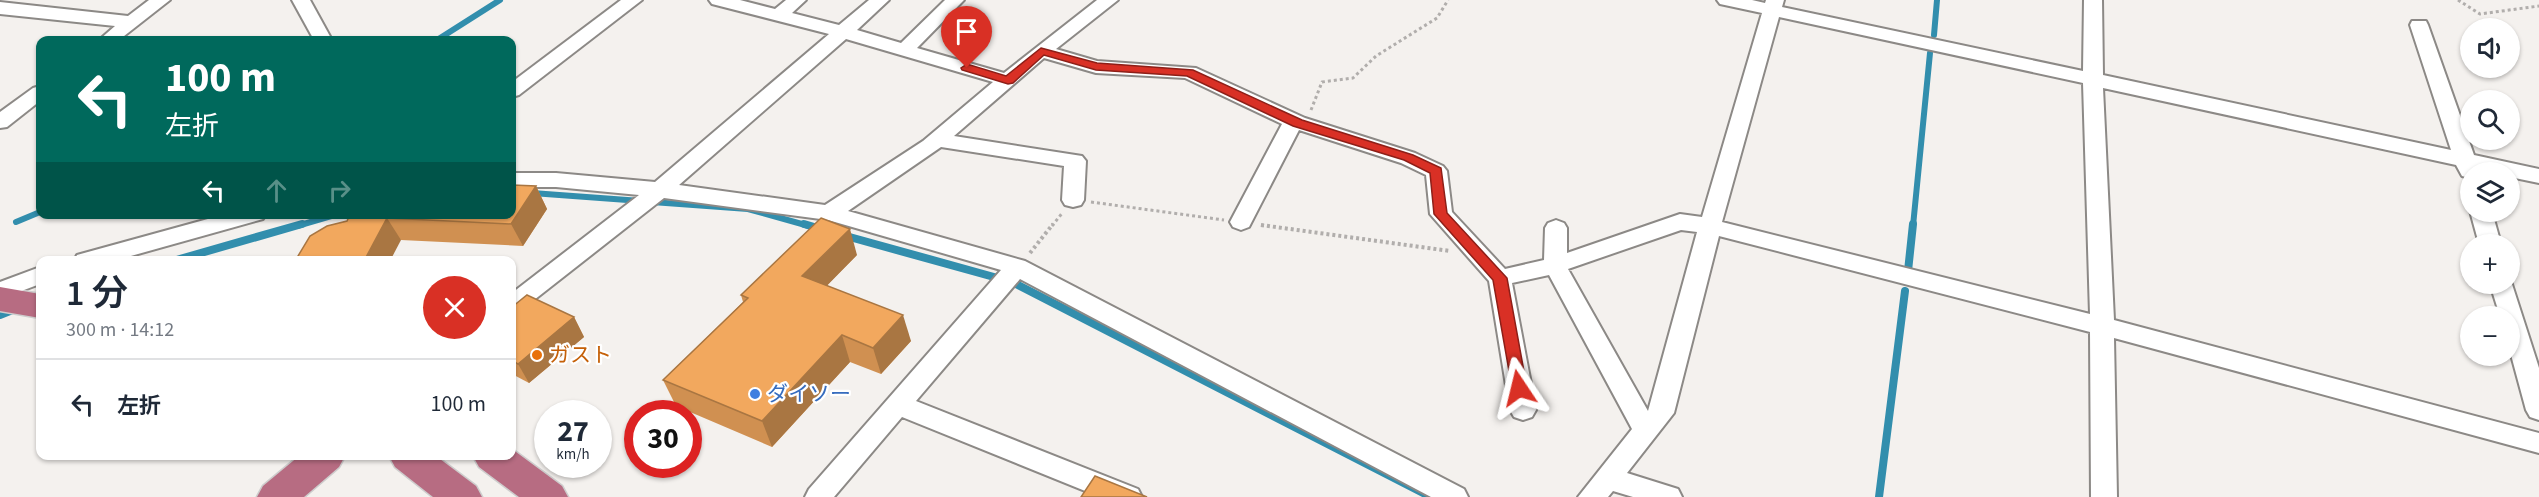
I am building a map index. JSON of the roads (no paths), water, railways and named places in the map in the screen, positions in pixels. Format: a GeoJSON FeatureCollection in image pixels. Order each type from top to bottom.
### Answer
{"type":"FeatureCollection","features":[{"type":"Feature","properties":{"kind":"highway"},"geometry":{"type":"LineString","coordinates":[[277,497],[321,460]]}},
{"type":"Feature","properties":{"kind":"highway"},"geometry":{"type":"LineString","coordinates":[[413,460],[462,497]]}},
{"type":"Feature","properties":{"kind":"highway"},"geometry":{"type":"LineString","coordinates":[[497,460],[548,497]]}},
{"type":"Feature","properties":{"kind":"street"},"geometry":{"type":"LineString","coordinates":[[114,36],[161,0]]}},
{"type":"Feature","properties":{"kind":"street"},"geometry":{"type":"LineString","coordinates":[[301,0],[321,36]]}},
{"type":"Feature","properties":{"kind":"street"},"geometry":{"type":"LineString","coordinates":[[516,88],[633,0]]}},
{"type":"Feature","properties":{"kind":"street"},"geometry":{"type":"LineString","coordinates":[[718,0],[843,32],[1008,80]]}},
{"type":"Feature","properties":{"kind":"street"},"geometry":{"type":"LineString","coordinates":[[778,16],[797,0]]}},
{"type":"Feature","properties":{"kind":"street"},"geometry":{"type":"LineString","coordinates":[[516,302],[658,192],[880,0]]}},
{"type":"Feature","properties":{"kind":"street"},"geometry":{"type":"LineString","coordinates":[[904,50],[955,0]]}},
{"type":"Feature","properties":{"kind":"street"},"geometry":{"type":"LineString","coordinates":[[1081,0],[1106,3]]}},
{"type":"Feature","properties":{"kind":"street"},"geometry":{"type":"LineString","coordinates":[[1726,0],[1774,5],[2460,166]]}},
{"type":"Feature","properties":{"kind":"street"},"geometry":{"type":"LineString","coordinates":[[2093,0],[2104,497]]}},
{"type":"Feature","properties":{"kind":"street"},"geometry":{"type":"LineString","coordinates":[[829,213],[938,140],[1041,51],[1106,3]]}},
{"type":"Feature","properties":{"kind":"street"},"geometry":{"type":"LineString","coordinates":[[1591,497],[1610,478],[1645,429],[1661,413],[1710,226],[1774,5]]}},
{"type":"Feature","properties":{"kind":"street"},"geometry":{"type":"LineString","coordinates":[[0,8],[133,22]]}},
{"type":"Feature","properties":{"kind":"street"},"geometry":{"type":"LineString","coordinates":[[2419,25],[2466,162]]}},
{"type":"Feature","properties":{"kind":"street"},"geometry":{"type":"LineString","coordinates":[[1041,51],[1096,67],[1189,72],[1300,123],[1408,158],[1436,171],[1441,214],[1500,278],[1523,410]]}},
{"type":"Feature","properties":{"kind":"street"},"geometry":{"type":"LineString","coordinates":[[0,122],[36,95]]}},
{"type":"Feature","properties":{"kind":"street"},"geometry":{"type":"LineString","coordinates":[[1241,222],[1300,123]]}},
{"type":"Feature","properties":{"kind":"street"},"geometry":{"type":"LineString","coordinates":[[938,140],[1075,161],[1073,200]]}},
{"type":"Feature","properties":{"kind":"street"},"geometry":{"type":"LineString","coordinates":[[2520,174],[2539,176]]}},
{"type":"Feature","properties":{"kind":"street"},"geometry":{"type":"LineString","coordinates":[[516,180],[555,180],[829,213],[1017,267],[1438,492]]}},
{"type":"Feature","properties":{"kind":"street"},"geometry":{"type":"LineString","coordinates":[[103,256],[237,219]]}},
{"type":"Feature","properties":{"kind":"street"},"geometry":{"type":"LineString","coordinates":[[1500,278],[1555,265],[1680,222],[1710,226],[2102,326],[2539,443]]}},
{"type":"Feature","properties":{"kind":"street"},"geometry":{"type":"LineString","coordinates":[[1556,228],[1555,265],[1645,429]]}},
{"type":"Feature","properties":{"kind":"street"},"geometry":{"type":"LineString","coordinates":[[818,497],[1017,267]]}},
{"type":"Feature","properties":{"kind":"street"},"geometry":{"type":"LineString","coordinates":[[15,300],[36,279]]}},
{"type":"Feature","properties":{"kind":"street"},"geometry":{"type":"LineString","coordinates":[[2505,294],[2539,410]]}},
{"type":"Feature","properties":{"kind":"street"},"geometry":{"type":"LineString","coordinates":[[897,404],[1129,497]]}},
{"type":"Feature","properties":{"kind":"street"},"geometry":{"type":"LineString","coordinates":[[1610,478],[1669,497]]}},
{"type":"Feature","properties":{"kind":"waterway"},"geometry":{"type":"LineString","coordinates":[[443,36],[500,0]]}},
{"type":"Feature","properties":{"kind":"waterway"},"geometry":{"type":"LineString","coordinates":[[1934,35],[1937,0]]}},
{"type":"Feature","properties":{"kind":"waterway"},"geometry":{"type":"LineString","coordinates":[[1913,226],[1930,53]]}},
{"type":"Feature","properties":{"kind":"waterway"},"geometry":{"type":"LineString","coordinates":[[532,193],[641,201]]}},
{"type":"Feature","properties":{"kind":"waterway"},"geometry":{"type":"LineString","coordinates":[[652,202],[748,209],[809,226]]}},
{"type":"Feature","properties":{"kind":"waterway"},"geometry":{"type":"LineString","coordinates":[[16,222],[36,214]]}},
{"type":"Feature","properties":{"kind":"waterway"},"geometry":{"type":"LineString","coordinates":[[297,226],[321,219]]}},
{"type":"Feature","properties":{"kind":"waterway"},"geometry":{"type":"LineString","coordinates":[[190,256],[302,224]]}},
{"type":"Feature","properties":{"kind":"waterway"},"geometry":{"type":"LineString","coordinates":[[804,224],[821,229]]}},
{"type":"Feature","properties":{"kind":"waterway"},"geometry":{"type":"LineString","coordinates":[[1908,271],[1913,224]]}},
{"type":"Feature","properties":{"kind":"waterway"},"geometry":{"type":"LineString","coordinates":[[846,236],[1012,282],[1431,497]]}},
{"type":"Feature","properties":{"kind":"waterway"},"geometry":{"type":"LineString","coordinates":[[1879,497],[1905,291]]}},
{"type":"Feature","properties":{"kind":"waterway"},"geometry":{"type":"LineString","coordinates":[[0,315],[15,309]]}},
{"type":"Feature","properties":{"kind":"place","name":"ガスト"},"geometry":{"type":"Point","coordinates":[537,355]}},
{"type":"Feature","properties":{"kind":"place","name":"ダイソー"},"geometry":{"type":"Point","coordinates":[755,394]}}]}
